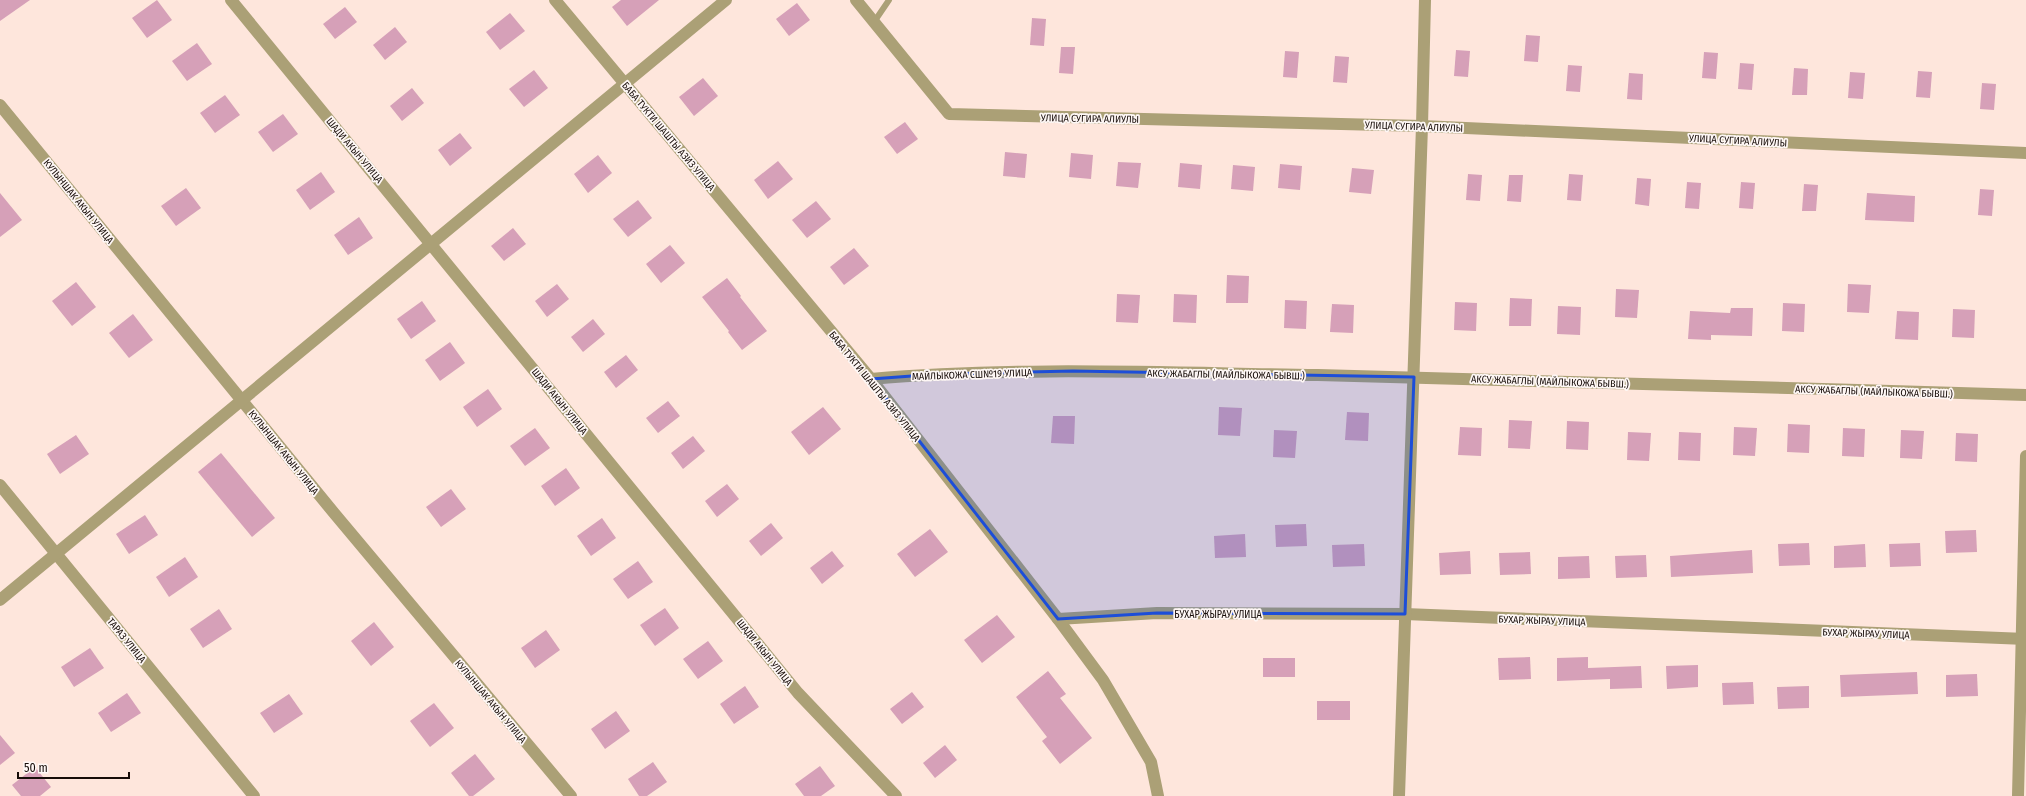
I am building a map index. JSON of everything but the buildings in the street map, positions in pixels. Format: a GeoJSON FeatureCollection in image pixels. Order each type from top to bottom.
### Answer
{"type":"FeatureCollection","features":[{"type":"Feature","properties":{"kind":"street","name":"ШАДИ АКЫН УЛИЦА"},"geometry":{"type":"LineString","coordinates":[[231,0],[798,693],[896,796]]}},
{"type":"Feature","properties":{"kind":"street","name":"БАБА ТУКТИ ШАШТЫ АЗИЗ УЛИЦА"},"geometry":{"type":"LineString","coordinates":[[555,0],[872,379],[1058,619],[1103,680],[1151,762],[1158,796]]}},
{"type":"Feature","properties":{"kind":"street"},"geometry":{"type":"LineString","coordinates":[[0,600],[726,0]]}},
{"type":"Feature","properties":{"kind":"street","name":"УЛИЦА СУГИРА АЛИУЛЫ"},"geometry":{"type":"LineString","coordinates":[[856,0],[949,114],[1422,126],[2026,153]]}},
{"type":"Feature","properties":{"kind":"street"},"geometry":{"type":"LineString","coordinates":[[1399,796],[1414,377],[1425,0]]}},
{"type":"Feature","properties":{"kind":"street","name":"КУЛЫНШАК АКЫН УЛИЦА"},"geometry":{"type":"LineString","coordinates":[[0,105],[570,796]]}},
{"type":"Feature","properties":{"kind":"street","name":"МАЙЛЫКОЖА СШ№19 УЛИЦА"},"geometry":{"type":"LineString","coordinates":[[872,379],[939,374],[1073,371]]}},
{"type":"Feature","properties":{"kind":"street","name":"АКСУ ЖАБАГЛЫ (МАЙЛЫКОЖА БЫВШ.)"},"geometry":{"type":"LineString","coordinates":[[1073,371],[1414,377],[2026,396]]}},
{"type":"Feature","properties":{"kind":"street"},"geometry":{"type":"LineString","coordinates":[[2018,796],[2024,639],[2026,456]]}},
{"type":"Feature","properties":{"kind":"street","name":"ТАРАЗ УЛИЦА"},"geometry":{"type":"LineString","coordinates":[[0,485],[254,796]]}},
{"type":"Feature","properties":{"kind":"street","name":"БУХАР ЖЫРАУ УЛИЦА"},"geometry":{"type":"LineString","coordinates":[[1058,619],[1157,613],[1405,614],[2024,639]]}},
{"type":"Feature","properties":{"kind":"lane"},"geometry":{"type":"LineString","coordinates":[[874,22],[889,0]]}},
{"type":"Feature","properties":{"kind":"highlighted area"},"geometry":{"type":"Polygon","coordinates":[[[1073,371],[1414,377],[1405,614],[1157,613],[1058,619],[871,379],[939,374],[1073,371]]]}}]}
